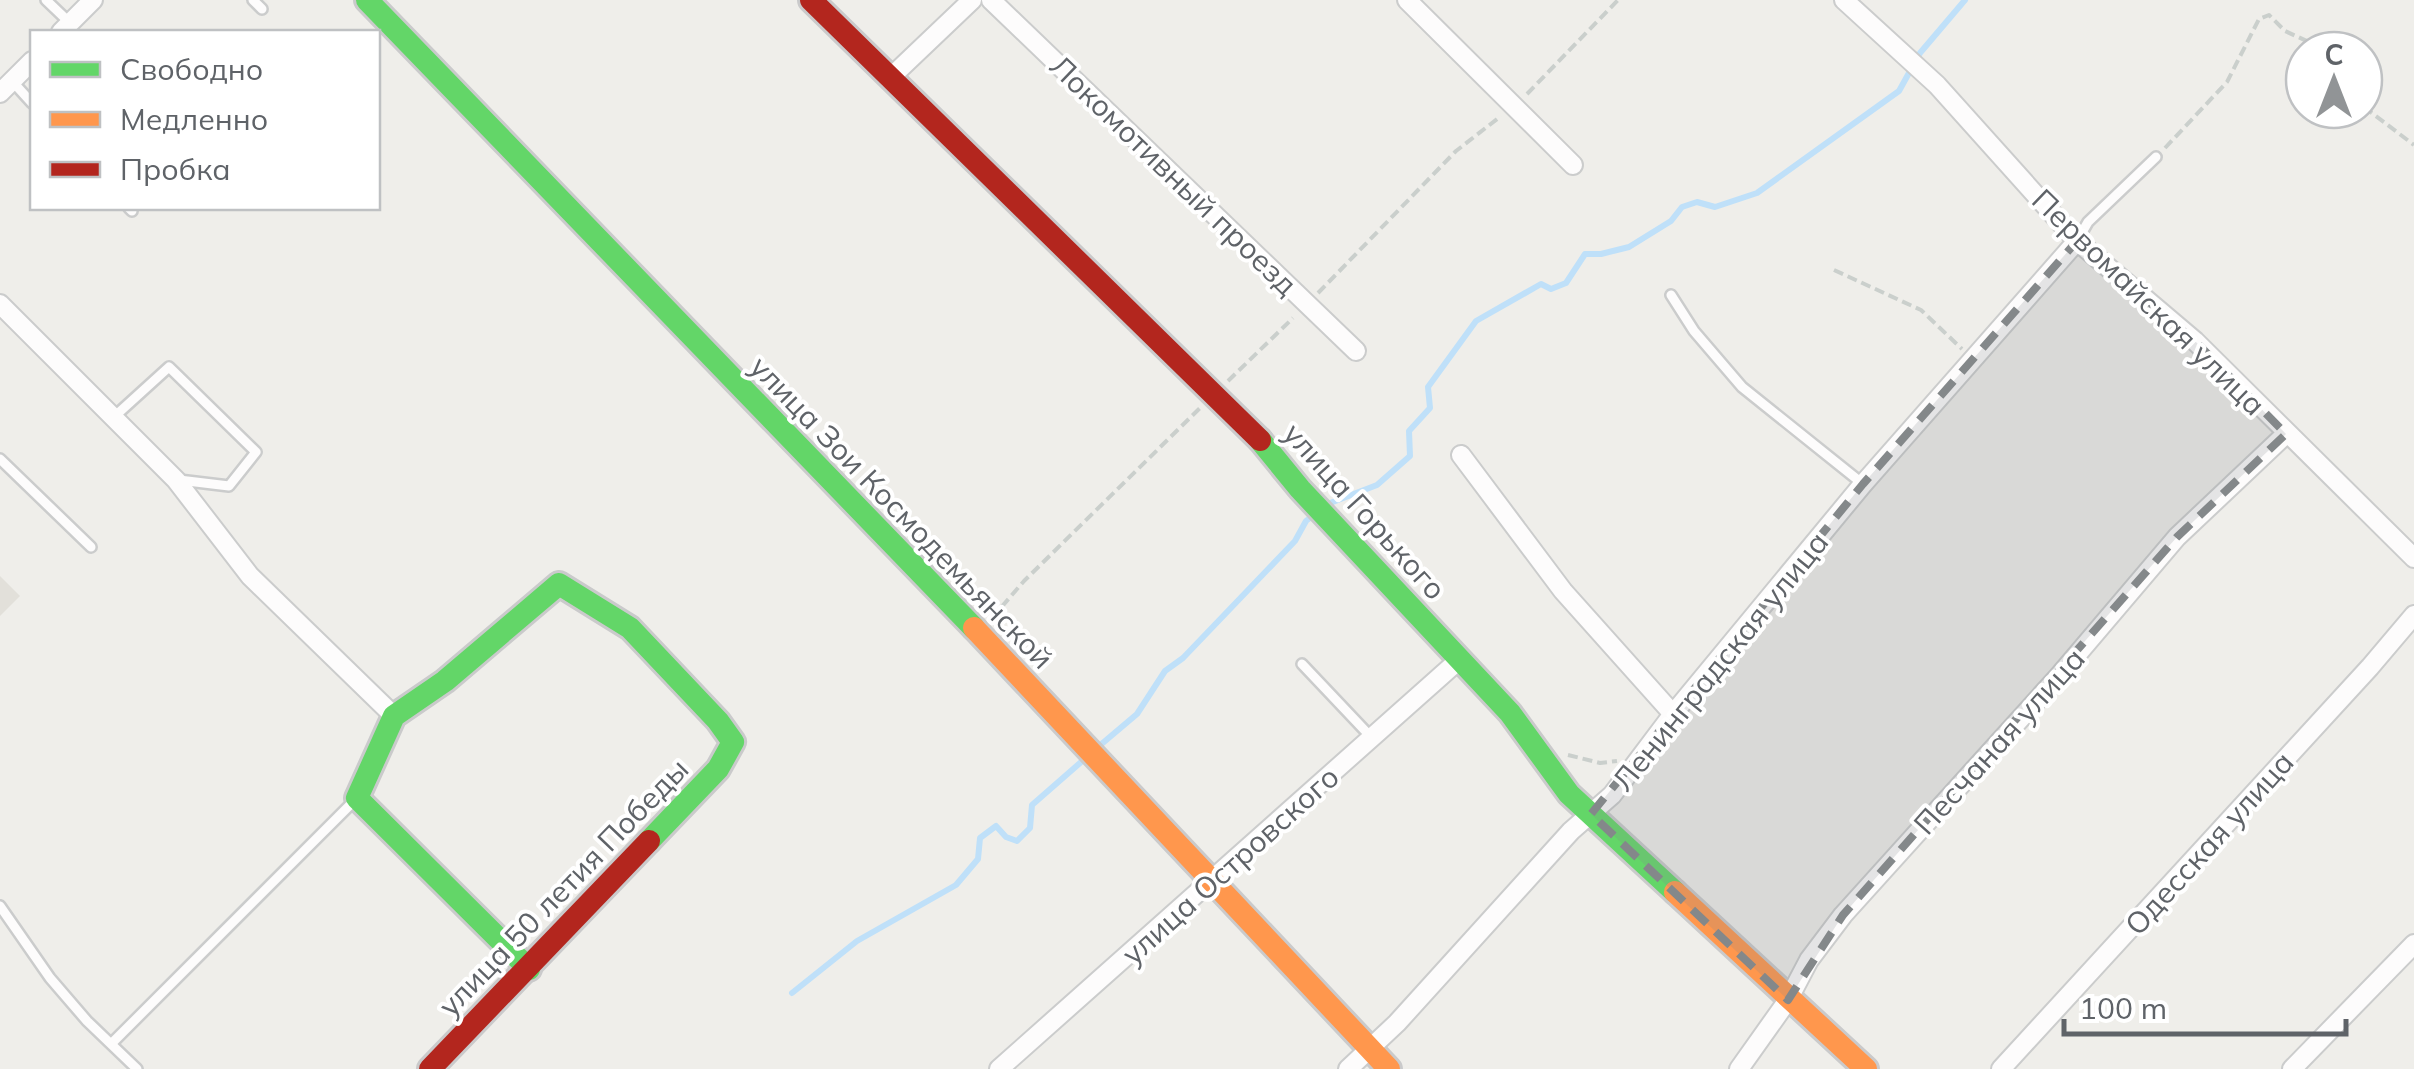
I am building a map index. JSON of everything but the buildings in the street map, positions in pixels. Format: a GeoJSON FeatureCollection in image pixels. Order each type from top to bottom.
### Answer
{"type":"FeatureCollection","features":[{"type":"Feature","properties":{"kind":"street"},"geometry":{"type":"LineString","coordinates":[[65,28],[93,0]]}},
{"type":"Feature","properties":{"kind":"street","name":"улица Зои Космодемьянской"},"geometry":{"type":"LineString","coordinates":[[367,0],[979,633],[1389,1069]]}},
{"type":"Feature","properties":{"kind":"street","name":"улица Горького"},"geometry":{"type":"LineString","coordinates":[[811,0],[1260,439],[1300,489],[1510,713],[1569,794],[1866,1069]]}},
{"type":"Feature","properties":{"kind":"street"},"geometry":{"type":"LineString","coordinates":[[889,79],[972,0]]}},
{"type":"Feature","properties":{"kind":"street","name":"Локомотивный проезд"},"geometry":{"type":"LineString","coordinates":[[992,0],[1356,351]]}},
{"type":"Feature","properties":{"kind":"street"},"geometry":{"type":"LineString","coordinates":[[1406,0],[1573,164]]}},
{"type":"Feature","properties":{"kind":"street","name":"Первомайская улица"},"geometry":{"type":"LineString","coordinates":[[1844,0],[1937,85],[2077,241],[2195,341],[2414,558]]}},
{"type":"Feature","properties":{"kind":"street"},"geometry":{"type":"LineString","coordinates":[[6,87],[30,63]]}},
{"type":"Feature","properties":{"kind":"street","name":"Ленинградская улица"},"geometry":{"type":"LineString","coordinates":[[1348,1069],[1370,1050],[1570,831],[1612,795],[1672,714],[1862,484],[2077,241]]}},
{"type":"Feature","properties":{"kind":"street"},"geometry":{"type":"LineString","coordinates":[[0,304],[176,480],[250,576],[394,716],[357,798],[529,969]]}},
{"type":"Feature","properties":{"kind":"street","name":"Песчаная улица"},"geometry":{"type":"LineString","coordinates":[[1739,1069],[1842,916],[2058,677],[2177,537],[2286,434]]}},
{"type":"Feature","properties":{"kind":"street"},"geometry":{"type":"LineString","coordinates":[[1461,455],[1563,591],[1672,714]]}},
{"type":"Feature","properties":{"kind":"street","name":"улица 50 летия Победы"},"geometry":{"type":"LineString","coordinates":[[394,716],[560,584],[630,628],[733,742],[718,769],[430,1069]]}},
{"type":"Feature","properties":{"kind":"street","name":"Одесская улица"},"geometry":{"type":"LineString","coordinates":[[2002,1069],[2357,682],[2414,614]]}},
{"type":"Feature","properties":{"kind":"street","name":"улица Островского"},"geometry":{"type":"LineString","coordinates":[[998,1069],[1460,659]]}},
{"type":"Feature","properties":{"kind":"street"},"geometry":{"type":"LineString","coordinates":[[2292,1069],[2414,944]]}},
{"type":"Feature","properties":{"kind":"lane"},"geometry":{"type":"LineString","coordinates":[[46,0],[65,28]]}},
{"type":"Feature","properties":{"kind":"lane"},"geometry":{"type":"LineString","coordinates":[[253,0],[262,9]]}},
{"type":"Feature","properties":{"kind":"lane"},"geometry":{"type":"LineString","coordinates":[[6,87],[30,102]]}},
{"type":"Feature","properties":{"kind":"lane"},"geometry":{"type":"LineString","coordinates":[[2077,241],[2088,222],[2156,157]]}},
{"type":"Feature","properties":{"kind":"lane"},"geometry":{"type":"LineString","coordinates":[[1670,295],[1694,331],[1742,387],[1862,484]]}},
{"type":"Feature","properties":{"kind":"lane"},"geometry":{"type":"LineString","coordinates":[[115,416],[170,368],[256,452],[229,486],[176,480]]}},
{"type":"Feature","properties":{"kind":"lane"},"geometry":{"type":"LineString","coordinates":[[0,459],[91,547]]}},
{"type":"Feature","properties":{"kind":"lane"},"geometry":{"type":"LineString","coordinates":[[1302,664],[1372,738]]}},
{"type":"Feature","properties":{"kind":"lane"},"geometry":{"type":"LineString","coordinates":[[112,1043],[357,798]]}},
{"type":"Feature","properties":{"kind":"lane"},"geometry":{"type":"LineString","coordinates":[[0,906],[50,978],[137,1069]]}},
{"type":"Feature","properties":{"kind":"path"},"geometry":{"type":"LineString","coordinates":[[2156,157],[2227,82],[2259,19],[2269,15],[2284,32]]}},
{"type":"Feature","properties":{"kind":"path"},"geometry":{"type":"LineString","coordinates":[[2384,123],[2414,146]]}},
{"type":"Feature","properties":{"kind":"path"},"geometry":{"type":"LineString","coordinates":[[1834,270],[1921,310],[1973,359]]}},
{"type":"Feature","properties":{"kind":"path"},"geometry":{"type":"LineString","coordinates":[[1567,754],[1600,764],[1642,757]]}},
{"type":"Feature","properties":{"kind":"highlighted area"},"geometry":{"type":"Polygon","coordinates":[[[2077,241],[2195,341],[2286,434],[2177,537],[1843,915],[1788,1000],[1591,814],[1863,484],[2077,241]]]}},
{"type":"Feature","properties":{"kind":"shaded area"},"geometry":{"type":"Polygon","coordinates":[[[0,576],[20,596],[0,616],[0,576]]]}},
{"type":"Feature","properties":{"kind":"waterway"},"geometry":{"type":"LineString","coordinates":[[1325,505],[1377,485],[1410,456],[1409,431],[1430,408],[1428,387],[1476,321],[1541,284],[1551,289],[1566,283],[1585,254],[1629,247],[1671,221],[1682,207],[1697,202],[1715,207],[1757,193],[1899,91],[1920,53],[1965,0]]}},
{"type":"Feature","properties":{"kind":"waterway"},"geometry":{"type":"LineString","coordinates":[[1098,747],[1137,714],[1165,671],[1183,658],[1295,541],[1306,521],[1316,513]]}},
{"type":"Feature","properties":{"kind":"waterway"},"geometry":{"type":"LineString","coordinates":[[792,993],[857,941],[956,885],[978,859],[980,838],[996,826],[1006,837],[1017,841],[1030,828],[1032,805],[1088,756]]}},
{"type":"Feature","properties":{"kind":"traffic: fast"},"geometry":{"type":"LineString","coordinates":[[367,0],[974,628]]}},
{"type":"Feature","properties":{"kind":"traffic: fast"},"geometry":{"type":"LineString","coordinates":[[1260,440],[1300,489],[1510,713],[1569,794],[1675,892]]}},
{"type":"Feature","properties":{"kind":"traffic: fast"},"geometry":{"type":"LineString","coordinates":[[529,969],[357,798],[394,716],[445,681],[559,584],[630,628],[733,742],[718,769],[649,841]]}},
{"type":"Feature","properties":{"kind":"traffic: slow"},"geometry":{"type":"LineString","coordinates":[[974,628],[1389,1069]]}},
{"type":"Feature","properties":{"kind":"traffic: slow"},"geometry":{"type":"LineString","coordinates":[[1675,892],[1866,1069]]}},
{"type":"Feature","properties":{"kind":"traffic: jam"},"geometry":{"type":"LineString","coordinates":[[811,0],[1260,440]]}},
{"type":"Feature","properties":{"kind":"traffic: jam"},"geometry":{"type":"LineString","coordinates":[[430,1069],[649,841]]}}]}
